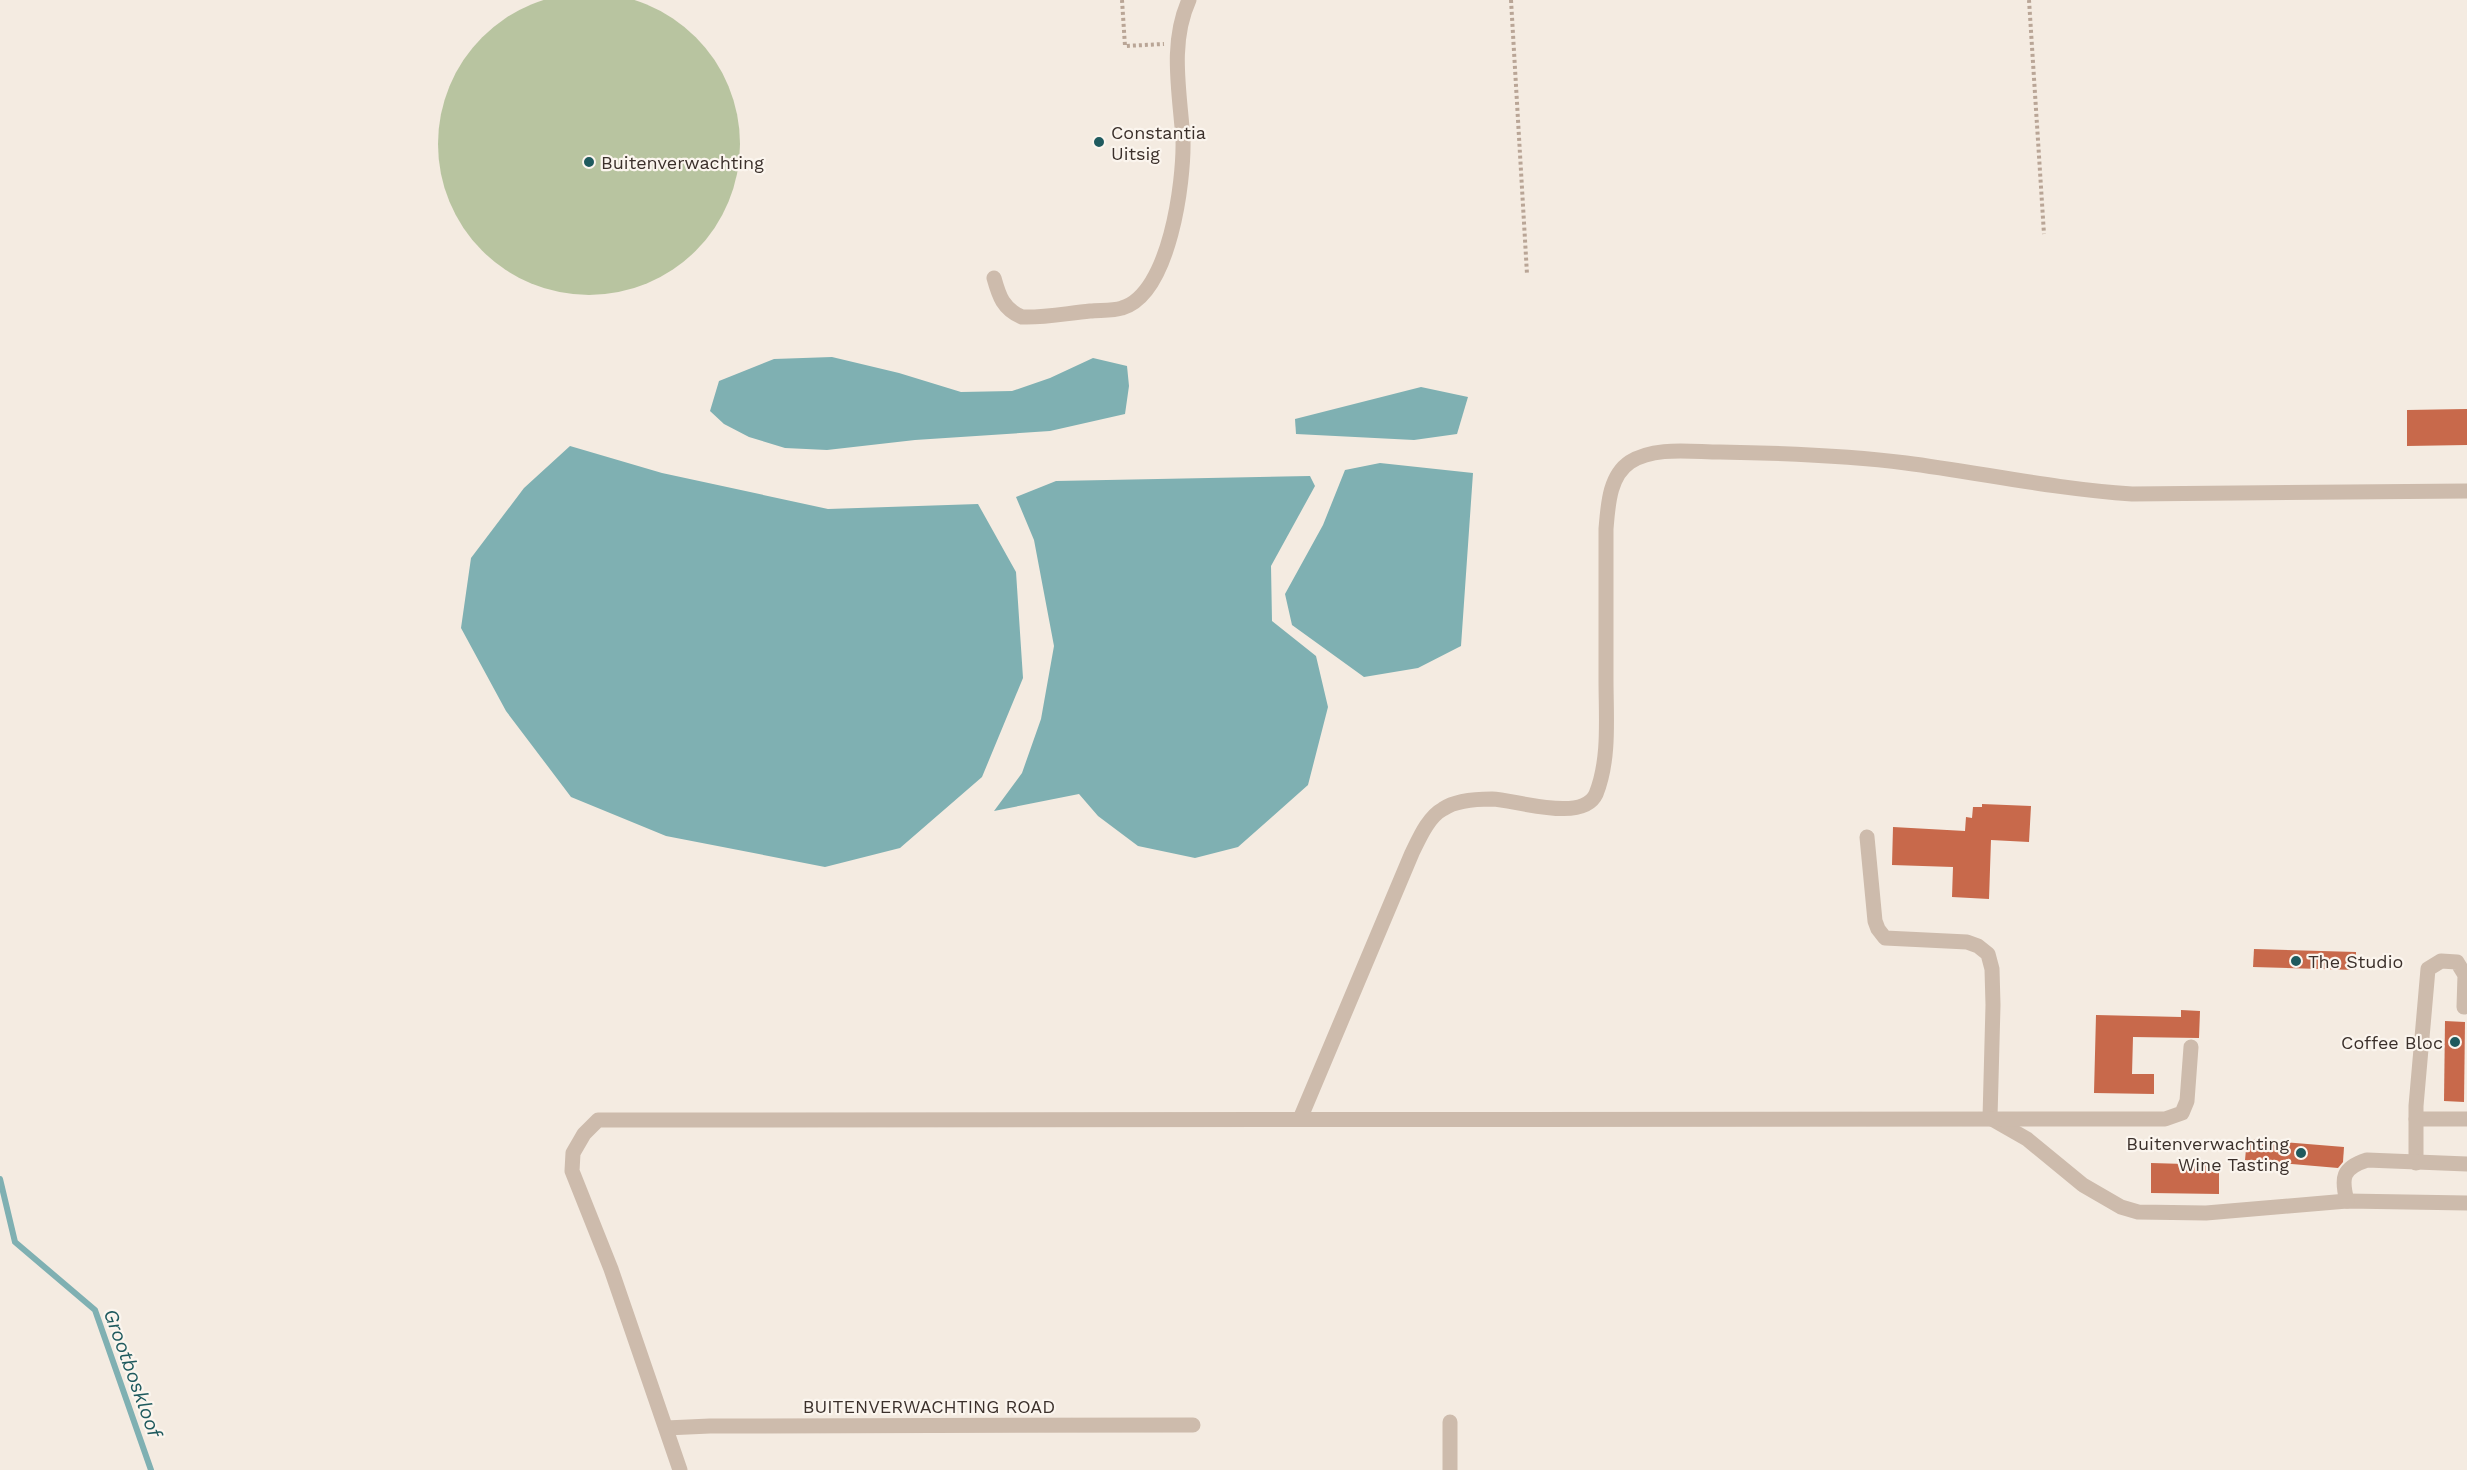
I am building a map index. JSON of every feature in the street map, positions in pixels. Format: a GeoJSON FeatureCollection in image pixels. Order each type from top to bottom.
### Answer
{"type":"FeatureCollection","features":[{"type":"Feature","properties":{"kind":"street"},"geometry":{"type":"LineString","coordinates":[[994,278],[1001,301],[1014,314],[1030,317],[1123,308],[1149,287],[1163,259],[1177,213],[1182,177],[1183,140],[1177,44],[1179,27],[1189,0]]}},
{"type":"Feature","properties":{"kind":"street"},"geometry":{"type":"LineString","coordinates":[[1300,1119],[1412,853],[1422,834],[1442,809],[1467,801],[1492,799],[1550,808],[1574,808],[1589,803],[1595,795],[1606,744],[1606,529],[1608,506],[1619,474],[1630,463],[1662,452],[1780,453],[1906,463],[2094,492],[2133,494],[2467,491]]}},
{"type":"Feature","properties":{"kind":"street"},"geometry":{"type":"LineString","coordinates":[[1867,837],[1875,921],[1885,938],[1966,942],[1985,950],[1990,958],[1993,1005],[1990,1118]]}},
{"type":"Feature","properties":{"kind":"street"},"geometry":{"type":"LineString","coordinates":[[2416,1163],[2416,1119],[2428,969],[2440,961],[2457,962],[2465,975],[2464,1006]]}},
{"type":"Feature","properties":{"kind":"street"},"geometry":{"type":"LineString","coordinates":[[680,1470],[611,1269],[576,1182],[572,1162],[579,1142],[597,1120],[2165,1119],[2182,1113],[2187,1101],[2191,1047]]}},
{"type":"Feature","properties":{"kind":"street"},"geometry":{"type":"LineString","coordinates":[[1990,1118],[2027,1139],[2083,1185],[2121,1207],[2138,1212],[2206,1213],[2347,1201],[2467,1203]]}},
{"type":"Feature","properties":{"kind":"street"},"geometry":{"type":"LineString","coordinates":[[2416,1119],[2467,1119]]}},
{"type":"Feature","properties":{"kind":"street"},"geometry":{"type":"LineString","coordinates":[[2347,1201],[2342,1182],[2354,1164],[2367,1160],[2467,1164]]}},
{"type":"Feature","properties":{"kind":"street"},"geometry":{"type":"LineString","coordinates":[[1450,1422],[1450,1470]]}},
{"type":"Feature","properties":{"kind":"street","name":"BUITENVERWACHTING ROAD"},"geometry":{"type":"LineString","coordinates":[[666,1428],[1192,1425]]}},
{"type":"Feature","properties":{"kind":"path"},"geometry":{"type":"LineString","coordinates":[[1122,0],[1125,46],[1177,44]]}},
{"type":"Feature","properties":{"kind":"path"},"geometry":{"type":"LineString","coordinates":[[1511,0],[1527,274]]}},
{"type":"Feature","properties":{"kind":"path"},"geometry":{"type":"LineString","coordinates":[[2029,0],[2044,234]]}},
{"type":"Feature","properties":{"kind":"green space","name":"Buitenverwachting"},"geometry":{"type":"Polygon","coordinates":[[[574,-7],[604,-7],[647,4],[673,18],[706,48],[729,86],[734,100],[740,129],[740,159],[729,202],[715,228],[696,251],[673,270],[647,284],[604,295],[574,295],[531,284],[505,270],[472,240],[449,202],[444,188],[438,159],[438,129],[449,86],[463,60],[493,27],[531,4],[545,-1],[574,-7]]]}},
{"type":"Feature","properties":{"kind":"water"},"geometry":{"type":"Polygon","coordinates":[[[832,357],[899,373],[961,392],[1012,391],[1050,378],[1093,358],[1127,366],[1129,386],[1125,414],[1050,431],[915,440],[827,450],[785,448],[749,437],[724,424],[710,411],[719,381],[774,359],[832,357]]]}},
{"type":"Feature","properties":{"kind":"water"},"geometry":{"type":"Polygon","coordinates":[[[1421,387],[1468,397],[1457,434],[1414,440],[1296,434],[1295,419],[1421,387]]]}},
{"type":"Feature","properties":{"kind":"water"},"geometry":{"type":"Polygon","coordinates":[[[570,446],[662,473],[828,509],[978,504],[1016,572],[1023,678],[982,777],[900,848],[825,867],[666,836],[571,797],[506,711],[461,628],[471,558],[524,488],[570,446]]]}},
{"type":"Feature","properties":{"kind":"water"},"geometry":{"type":"Polygon","coordinates":[[[1380,463],[1473,473],[1461,646],[1418,668],[1364,677],[1292,625],[1285,594],[1323,525],[1345,470],[1380,463]]]}},
{"type":"Feature","properties":{"kind":"water"},"geometry":{"type":"Polygon","coordinates":[[[1310,476],[1315,486],[1271,566],[1272,621],[1316,656],[1328,707],[1308,785],[1238,847],[1195,858],[1138,846],[1098,816],[1079,794],[994,811],[1022,773],[1041,719],[1054,646],[1034,540],[1016,497],[1056,481],[1310,476]]]}},
{"type":"Feature","properties":{"kind":"building"},"geometry":{"type":"Polygon","coordinates":[[[2467,409],[2467,445],[2407,446],[2407,410],[2467,409]]]}},
{"type":"Feature","properties":{"kind":"building"},"geometry":{"type":"Polygon","coordinates":[[[1982,804],[2031,806],[2029,842],[1991,840],[1989,899],[1952,897],[1953,867],[1892,865],[1893,827],[1965,831],[1966,817],[1972,818],[1973,807],[1982,807],[1982,804]]]}},
{"type":"Feature","properties":{"kind":"building"},"geometry":{"type":"Polygon","coordinates":[[[2254,949],[2356,952],[2356,970],[2253,967],[2254,949]]]}},
{"type":"Feature","properties":{"kind":"building"},"geometry":{"type":"Polygon","coordinates":[[[2181,1010],[2200,1011],[2199,1038],[2133,1037],[2132,1074],[2154,1074],[2154,1094],[2094,1093],[2096,1015],[2181,1017],[2181,1010]]]}},
{"type":"Feature","properties":{"kind":"building"},"geometry":{"type":"Polygon","coordinates":[[[2445,1021],[2465,1022],[2464,1102],[2444,1101],[2445,1021]]]}},
{"type":"Feature","properties":{"kind":"building"},"geometry":{"type":"Polygon","coordinates":[[[2247,1139],[2344,1147],[2343,1162],[2338,1168],[2245,1160],[2247,1139]]]}},
{"type":"Feature","properties":{"kind":"building"},"geometry":{"type":"Polygon","coordinates":[[[2151,1163],[2219,1165],[2219,1194],[2151,1193],[2151,1163]]]}},
{"type":"Feature","properties":{"kind":"waterway","name":"Grootboskloof"},"geometry":{"type":"LineString","coordinates":[[0,1179],[15,1242],[95,1310],[151,1470]]}},
{"type":"Feature","properties":{"kind":"place","name":"Constantia Uitsig"},"geometry":{"type":"Point","coordinates":[1099,142]}},
{"type":"Feature","properties":{"kind":"place","name":"Buitenverwachting"},"geometry":{"type":"Point","coordinates":[589,162]}},
{"type":"Feature","properties":{"kind":"place","name":"The Studio"},"geometry":{"type":"Point","coordinates":[2296,961]}},
{"type":"Feature","properties":{"kind":"place","name":"Coffee Bloc"},"geometry":{"type":"Point","coordinates":[2455,1042]}},
{"type":"Feature","properties":{"kind":"place","name":"Buitenverwachting Wine Tasting"},"geometry":{"type":"Point","coordinates":[2301,1153]}}]}
